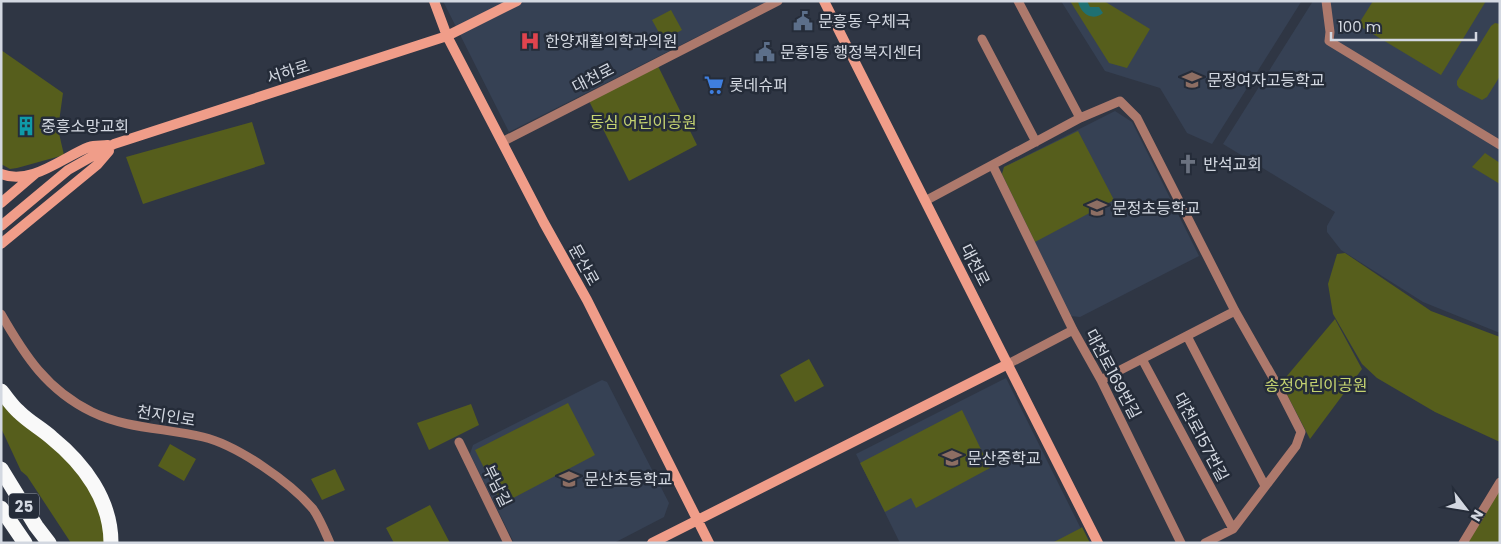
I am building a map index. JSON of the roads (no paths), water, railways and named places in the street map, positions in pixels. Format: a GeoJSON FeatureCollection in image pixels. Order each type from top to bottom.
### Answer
{"type":"FeatureCollection","features":[{"type":"Feature","properties":{"kind":"highway"},"geometry":{"type":"LineString","coordinates":[[1,391],[19,412],[73,456],[91,480],[101,498],[109,519],[111,543]]}},
{"type":"Feature","properties":{"kind":"highway","name":"25"},"geometry":{"type":"LineString","coordinates":[[1,468],[36,526],[49,543]]}},
{"type":"Feature","properties":{"kind":"highway","name":"25"},"geometry":{"type":"LineString","coordinates":[[1,508],[25,543]]}},
{"type":"Feature","properties":{"kind":"street","name":"문산로"},"geometry":{"type":"LineString","coordinates":[[434,1],[447,36],[549,232],[587,300],[709,543]]}},
{"type":"Feature","properties":{"kind":"street","name":"서하로"},"geometry":{"type":"LineString","coordinates":[[1,226],[68,170],[114,144],[447,36],[517,1]]}},
{"type":"Feature","properties":{"kind":"street","name":"대천로"},"geometry":{"type":"LineString","coordinates":[[502,142],[778,1]]}},
{"type":"Feature","properties":{"kind":"street","name":"대천로"},"geometry":{"type":"LineString","coordinates":[[824,1],[1098,543]]}},
{"type":"Feature","properties":{"kind":"street"},"geometry":{"type":"LineString","coordinates":[[1018,1],[1080,118]]}},
{"type":"Feature","properties":{"kind":"street"},"geometry":{"type":"LineString","coordinates":[[1326,1],[1330,32],[1329,41],[1500,145]]}},
{"type":"Feature","properties":{"kind":"street"},"geometry":{"type":"LineString","coordinates":[[982,39],[1036,142]]}},
{"type":"Feature","properties":{"kind":"street"},"geometry":{"type":"LineString","coordinates":[[926,201],[1080,118],[1120,100],[1137,118],[1235,310],[1301,432],[1296,446],[1233,529],[1205,543]]}},
{"type":"Feature","properties":{"kind":"street"},"geometry":{"type":"LineString","coordinates":[[1,174],[16,176],[36,172],[49,168],[90,147],[114,144]]}},
{"type":"Feature","properties":{"kind":"street"},"geometry":{"type":"LineString","coordinates":[[1,244],[97,165],[114,144]]}},
{"type":"Feature","properties":{"kind":"street"},"geometry":{"type":"LineString","coordinates":[[993,166],[1073,330]]}},
{"type":"Feature","properties":{"kind":"street"},"geometry":{"type":"LineString","coordinates":[[1,203],[36,172]]}},
{"type":"Feature","properties":{"kind":"street"},"geometry":{"type":"LineString","coordinates":[[1101,380],[1235,310]]}},
{"type":"Feature","properties":{"kind":"street","name":"천지인로"},"geometry":{"type":"LineString","coordinates":[[1,314],[19,347],[35,369],[66,397],[93,413],[121,423],[202,437],[229,447],[268,470],[299,496],[313,510],[330,543]]}},
{"type":"Feature","properties":{"kind":"street","name":"대천로169번길"},"geometry":{"type":"LineString","coordinates":[[1008,364],[1073,330],[1101,380],[1181,543]]}},
{"type":"Feature","properties":{"kind":"street","name":"대천로157번길"},"geometry":{"type":"LineString","coordinates":[[1187,336],[1265,486]]}},
{"type":"Feature","properties":{"kind":"street","name":"대천로157번길"},"geometry":{"type":"LineString","coordinates":[[1142,359],[1233,529]]}},
{"type":"Feature","properties":{"kind":"street"},"geometry":{"type":"LineString","coordinates":[[652,543],[1008,364]]}},
{"type":"Feature","properties":{"kind":"street","name":"부남길"},"geometry":{"type":"LineString","coordinates":[[459,442],[508,543]]}},
{"type":"Feature","properties":{"kind":"street"},"geometry":{"type":"LineString","coordinates":[[1463,543],[1500,482]]}},
{"type":"Feature","properties":{"kind":"place","name":"문흥동 우체국"},"geometry":{"type":"Point","coordinates":[803,21]}},
{"type":"Feature","properties":{"kind":"place","name":"한양재활의학과의원"},"geometry":{"type":"Point","coordinates":[530,41]}},
{"type":"Feature","properties":{"kind":"place","name":"문흥1동 행정복지센터"},"geometry":{"type":"Point","coordinates":[765,52]}},
{"type":"Feature","properties":{"kind":"place","name":"문정여자고등학교"},"geometry":{"type":"Point","coordinates":[1192,80]}},
{"type":"Feature","properties":{"kind":"place","name":"롯데슈퍼"},"geometry":{"type":"Point","coordinates":[714,85]}},
{"type":"Feature","properties":{"kind":"place","name":"중흥소망교회"},"geometry":{"type":"Point","coordinates":[26,126]}},
{"type":"Feature","properties":{"kind":"place","name":"반석교회"},"geometry":{"type":"Point","coordinates":[1188,164]}},
{"type":"Feature","properties":{"kind":"place","name":"문정초등학교"},"geometry":{"type":"Point","coordinates":[1097,208]}},
{"type":"Feature","properties":{"kind":"place","name":"문산중학교"},"geometry":{"type":"Point","coordinates":[952,458]}},
{"type":"Feature","properties":{"kind":"place","name":"문산초등학교"},"geometry":{"type":"Point","coordinates":[569,479]}},
{"type":"Feature","properties":{"kind":"park label","name":"동심 어린이공원"},"geometry":{"type":"Point","coordinates":[643,122]}},
{"type":"Feature","properties":{"kind":"park label","name":"송정어린이공원"},"geometry":{"type":"Point","coordinates":[1316,385]}}]}
